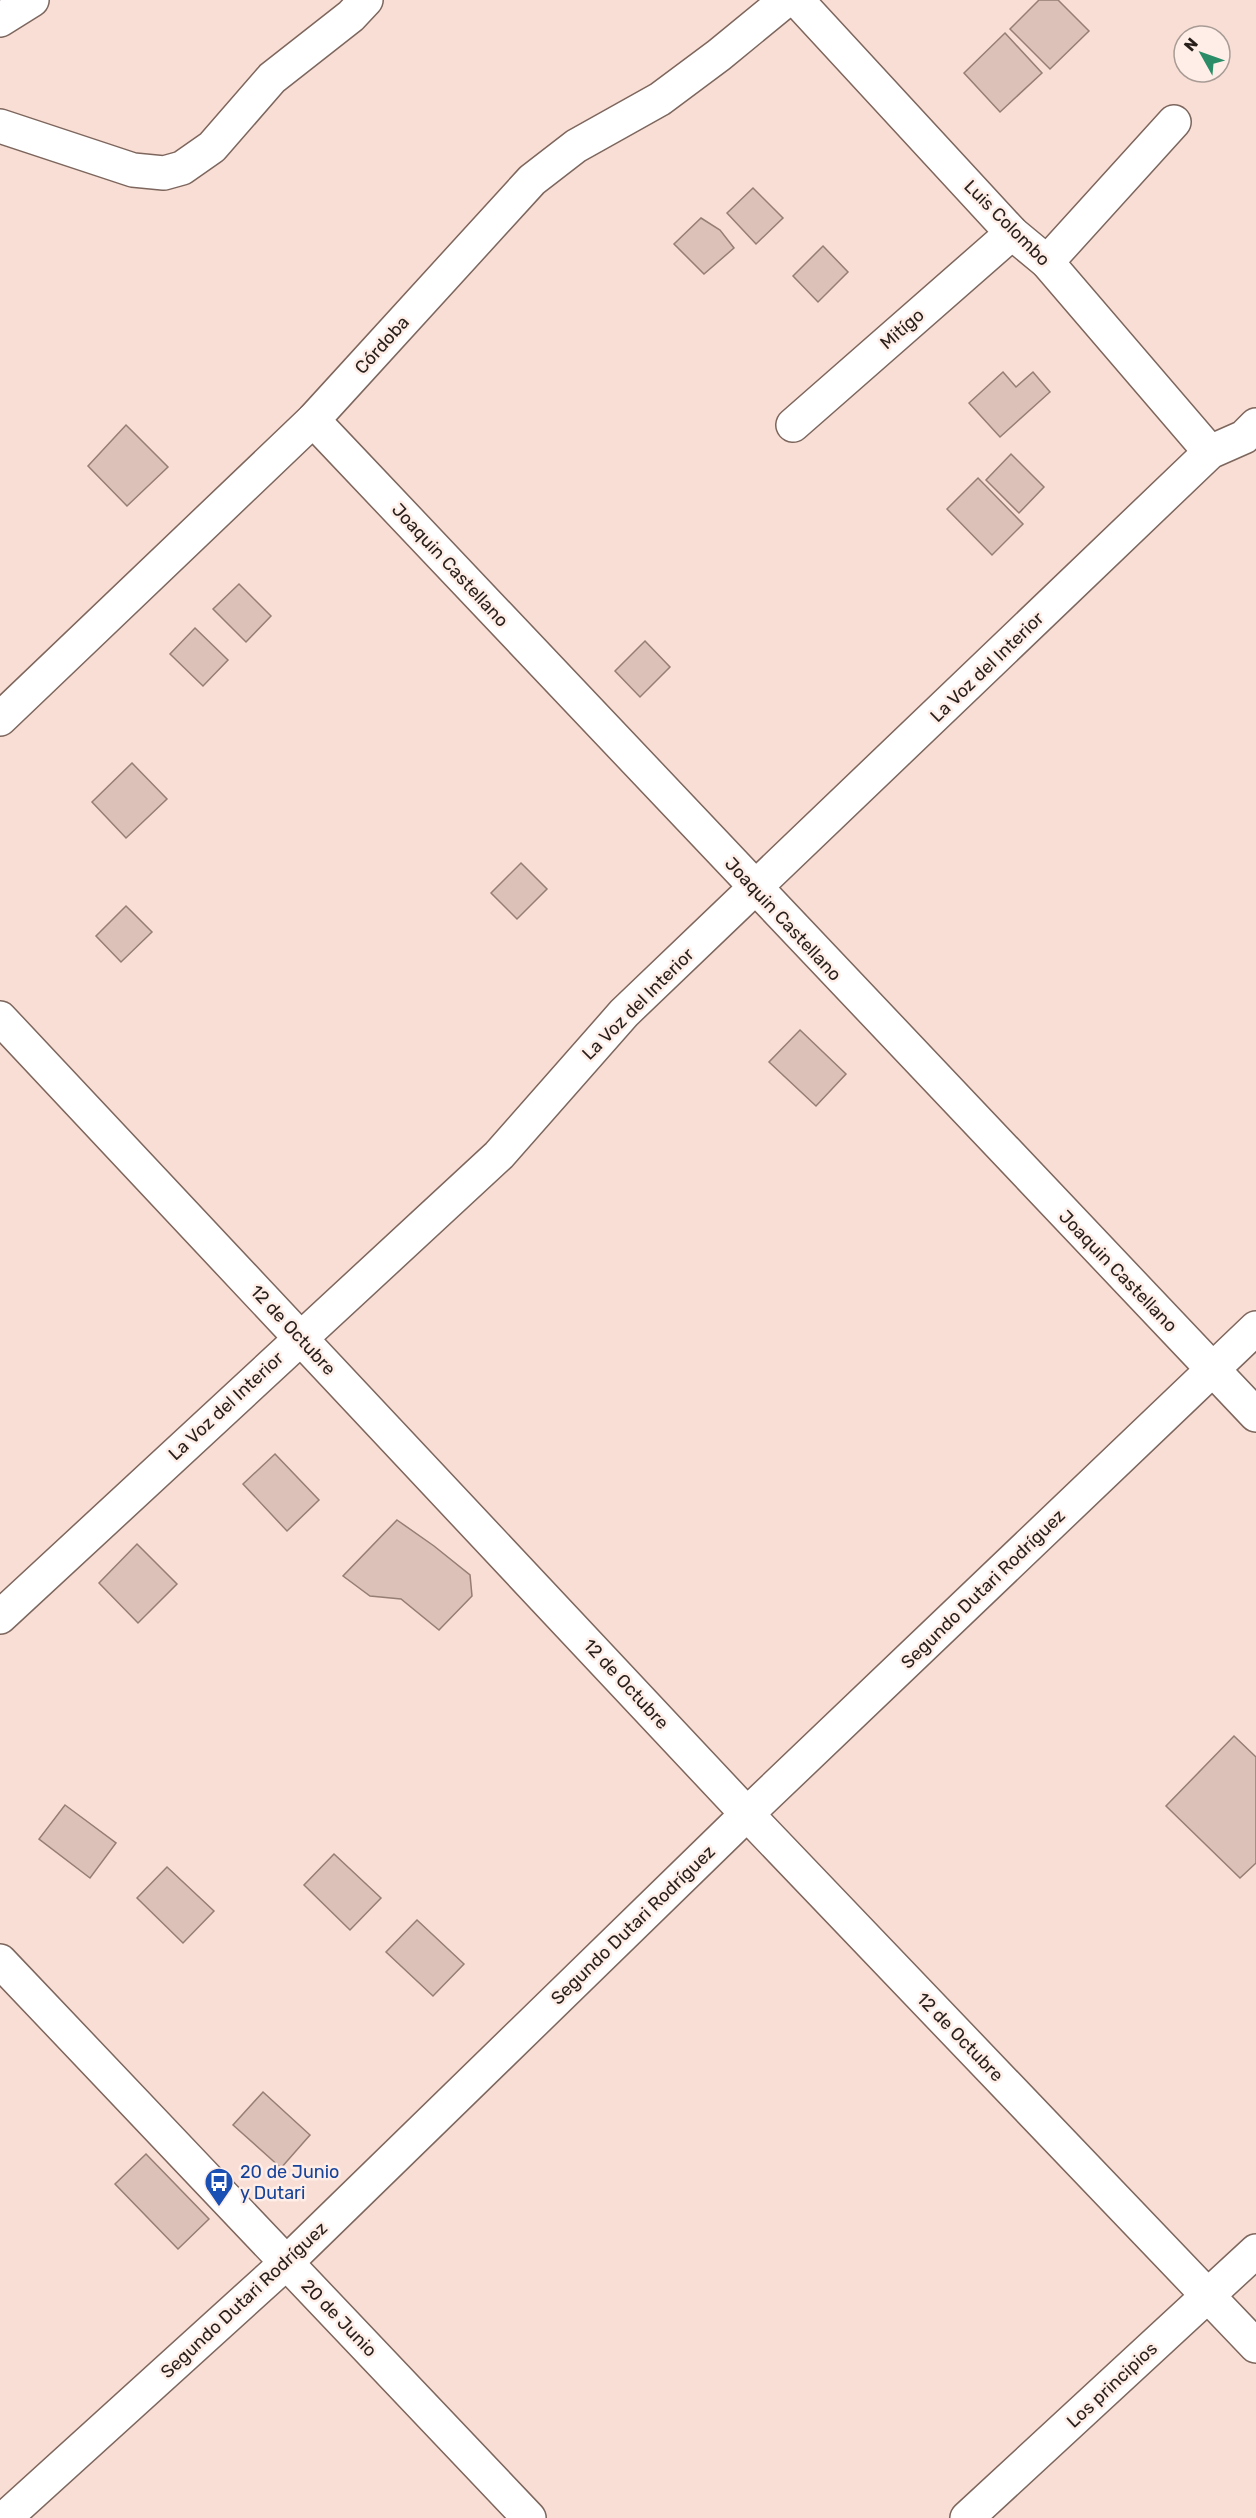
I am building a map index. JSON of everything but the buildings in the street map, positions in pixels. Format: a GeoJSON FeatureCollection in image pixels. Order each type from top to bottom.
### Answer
{"type":"FeatureCollection","features":[{"type":"Feature","properties":{"kind":"street"},"geometry":{"type":"LineString","coordinates":[[0,20],[32,0]]}},
{"type":"Feature","properties":{"kind":"street"},"geometry":{"type":"LineString","coordinates":[[0,126],[133,170],[164,173],[182,168],[212,147],[272,78],[351,16],[366,0]]}},
{"type":"Feature","properties":{"kind":"street","name":"Córdoba"},"geometry":{"type":"LineString","coordinates":[[0,719],[313,420],[532,180],[576,146],[660,99],[719,55],[786,0]]}},
{"type":"Feature","properties":{"kind":"street","name":"Luis Colombo"},"geometry":{"type":"LineString","coordinates":[[797,0],[1012,232],[1047,262],[1210,452]]}},
{"type":"Feature","properties":{"kind":"street"},"geometry":{"type":"LineString","coordinates":[[1047,262],[1174,122]]}},
{"type":"Feature","properties":{"kind":"street","name":"Mitígo"},"geometry":{"type":"LineString","coordinates":[[793,425],[1012,232]]}},
{"type":"Feature","properties":{"kind":"street","name":"Joaquin Castellano"},"geometry":{"type":"LineString","coordinates":[[313,420],[1256,1415]]}},
{"type":"Feature","properties":{"kind":"street","name":"La Voz del Interior"},"geometry":{"type":"LineString","coordinates":[[0,1617],[499,1155],[624,1013],[1210,452],[1252,437]]}},
{"type":"Feature","properties":{"kind":"street","name":"12 de Octubre"},"geometry":{"type":"LineString","coordinates":[[0,1018],[747,1814],[1256,2346]]}},
{"type":"Feature","properties":{"kind":"street","name":"Segundo Dutari Rodríguez"},"geometry":{"type":"LineString","coordinates":[[5,2518],[286,2263],[747,1814],[1256,1328]]}},
{"type":"Feature","properties":{"kind":"street","name":"20 de Junio"},"geometry":{"type":"LineString","coordinates":[[0,1961],[529,2518]]}},
{"type":"Feature","properties":{"kind":"street","name":"Los principios"},"geometry":{"type":"LineString","coordinates":[[967,2518],[1256,2251]]}},
{"type":"Feature","properties":{"kind":"place","name":"20 de Junio y Dutari"},"geometry":{"type":"Point","coordinates":[219,2208]}}]}
